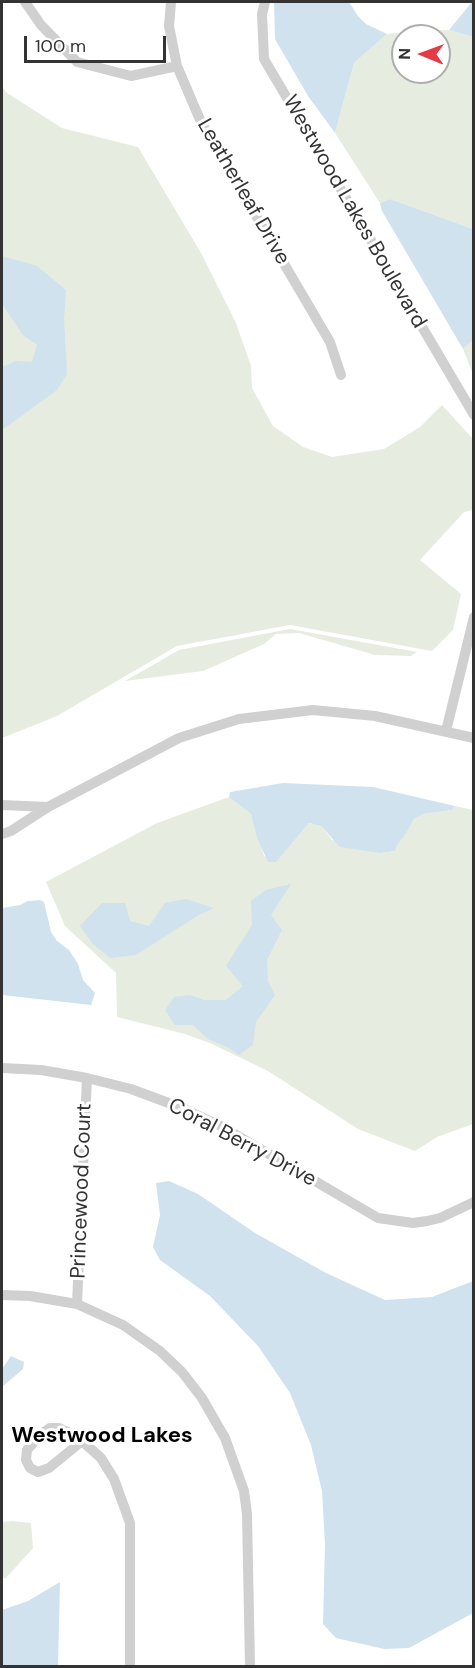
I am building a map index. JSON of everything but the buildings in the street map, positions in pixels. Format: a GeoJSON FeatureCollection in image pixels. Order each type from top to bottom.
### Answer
{"type":"FeatureCollection","features":[{"type":"Feature","properties":{"kind":"street"},"geometry":{"type":"LineString","coordinates":[[25,2],[41,25],[77,62],[130,76],[177,66]]}},
{"type":"Feature","properties":{"kind":"street","name":"Leatherleaf Drive"},"geometry":{"type":"LineString","coordinates":[[171,2],[169,26],[177,66],[201,122],[330,342],[341,375]]}},
{"type":"Feature","properties":{"kind":"street","name":"Westwood Lakes Boulevard"},"geometry":{"type":"LineString","coordinates":[[265,2],[262,14],[264,58],[474,415]]}},
{"type":"Feature","properties":{"kind":"street"},"geometry":{"type":"LineString","coordinates":[[446,731],[474,617]]}},
{"type":"Feature","properties":{"kind":"street"},"geometry":{"type":"LineString","coordinates":[[2,834],[11,831],[48,807],[179,738],[239,719],[313,710],[375,716],[474,738]]}},
{"type":"Feature","properties":{"kind":"street"},"geometry":{"type":"LineString","coordinates":[[2,805],[48,807]]}},
{"type":"Feature","properties":{"kind":"street","name":"Coral Berry Drive"},"geometry":{"type":"LineString","coordinates":[[2,1068],[41,1070],[87,1078],[131,1089],[182,1108],[220,1126],[378,1218],[413,1223],[427,1221],[440,1218],[474,1202]]}},
{"type":"Feature","properties":{"kind":"street","name":"Princewood Court"},"geometry":{"type":"LineString","coordinates":[[77,1304],[87,1078]]}},
{"type":"Feature","properties":{"kind":"street"},"geometry":{"type":"LineString","coordinates":[[2,1295],[30,1296],[77,1304],[123,1325],[160,1351],[182,1372],[202,1398],[225,1438],[244,1491],[247,1514],[250,1666]]}},
{"type":"Feature","properties":{"kind":"street"},"geometry":{"type":"LineString","coordinates":[[82,1441],[49,1468],[38,1472],[30,1468],[26,1460],[27,1450],[41,1434],[50,1428],[59,1428],[82,1441],[101,1458],[114,1479],[130,1523],[130,1666]]}},
{"type":"Feature","properties":{"kind":"shaded area"},"geometry":{"type":"Polygon","coordinates":[[[451,31],[473,37],[473,229],[390,199],[380,203],[335,133],[354,63],[387,34],[391,34],[391,84],[451,84],[451,31]]]}},
{"type":"Feature","properties":{"kind":"shaded area"},"geometry":{"type":"Polygon","coordinates":[[[2,87],[7,93],[62,128],[138,147],[201,253],[236,323],[251,366],[252,388],[273,426],[303,447],[332,457],[384,449],[420,427],[442,405],[473,439],[473,510],[464,512],[420,560],[461,594],[453,630],[432,651],[290,625],[177,646],[57,716],[2,738],[2,87]]]}},
{"type":"Feature","properties":{"kind":"shaded area"},"geometry":{"type":"Polygon","coordinates":[[[473,340],[473,374],[463,349],[473,340]]]}},
{"type":"Feature","properties":{"kind":"shaded area"},"geometry":{"type":"Polygon","coordinates":[[[290,629],[417,652],[411,656],[375,655],[299,633],[276,634],[264,644],[203,671],[125,681],[179,650],[290,629]]]}},
{"type":"Feature","properties":{"kind":"shaded area"},"geometry":{"type":"Polygon","coordinates":[[[229,797],[251,814],[264,856],[276,861],[309,823],[321,826],[332,840],[380,853],[395,851],[414,819],[423,814],[452,810],[455,806],[473,810],[473,1124],[437,1137],[415,1151],[358,1129],[268,1071],[210,1043],[185,1034],[117,1017],[116,973],[65,926],[46,882],[157,823],[229,797]]]}},
{"type":"Feature","properties":{"kind":"shaded area"},"geometry":{"type":"Polygon","coordinates":[[[2,1522],[31,1523],[33,1548],[6,1578],[2,1578],[2,1522]]]}},
{"type":"Feature","properties":{"kind":"water"},"geometry":{"type":"Polygon","coordinates":[[[274,2],[349,2],[366,24],[387,34],[354,63],[335,133],[308,96],[275,39],[274,2]]]}},
{"type":"Feature","properties":{"kind":"water"},"geometry":{"type":"Polygon","coordinates":[[[473,2],[473,37],[451,31],[451,28],[473,2]]]}},
{"type":"Feature","properties":{"kind":"water"},"geometry":{"type":"Polygon","coordinates":[[[390,199],[473,229],[473,340],[463,349],[382,211],[380,203],[390,199]]]}},
{"type":"Feature","properties":{"kind":"water"},"geometry":{"type":"Polygon","coordinates":[[[2,256],[37,266],[66,290],[64,319],[67,374],[57,390],[2,430],[2,367],[16,361],[32,362],[37,345],[23,335],[2,304],[2,256]]]}},
{"type":"Feature","properties":{"kind":"water"},"geometry":{"type":"Polygon","coordinates":[[[283,783],[373,787],[455,806],[452,810],[423,814],[414,819],[395,851],[380,853],[340,847],[321,826],[309,823],[276,862],[268,862],[257,838],[251,814],[229,797],[230,792],[283,783]]]}},
{"type":"Feature","properties":{"kind":"water"},"geometry":{"type":"Polygon","coordinates":[[[291,884],[271,915],[282,930],[267,960],[268,981],[275,995],[256,1022],[253,1045],[239,1055],[208,1039],[193,1025],[175,1025],[165,1010],[174,997],[190,995],[204,1000],[226,1000],[243,986],[226,966],[252,925],[251,901],[266,890],[291,884]]]}},
{"type":"Feature","properties":{"kind":"water"},"geometry":{"type":"Polygon","coordinates":[[[186,899],[214,908],[197,916],[136,955],[110,958],[93,944],[80,926],[102,903],[125,903],[130,921],[149,926],[165,903],[186,899]]]}},
{"type":"Feature","properties":{"kind":"water"},"geometry":{"type":"Polygon","coordinates":[[[40,900],[44,902],[51,932],[57,941],[69,950],[78,964],[83,980],[95,993],[91,1005],[2,995],[2,908],[40,900]]]}},
{"type":"Feature","properties":{"kind":"water"},"geometry":{"type":"Polygon","coordinates":[[[169,1181],[198,1194],[255,1233],[326,1273],[385,1300],[432,1297],[473,1281],[473,1613],[409,1648],[384,1649],[336,1638],[323,1624],[325,1545],[322,1491],[311,1445],[290,1393],[258,1346],[210,1296],[160,1260],[153,1247],[160,1215],[156,1183],[169,1181]]]}},
{"type":"Feature","properties":{"kind":"water"},"geometry":{"type":"Polygon","coordinates":[[[11,1356],[24,1362],[23,1369],[2,1387],[2,1369],[11,1356]]]}},
{"type":"Feature","properties":{"kind":"water"},"geometry":{"type":"Polygon","coordinates":[[[60,1582],[58,1666],[2,1666],[2,1610],[28,1601],[60,1582]]]}},
{"type":"Feature","properties":{"kind":"district","name":"Westwood Lakes"},"geometry":{"type":"Point","coordinates":[102,1436]}}]}
